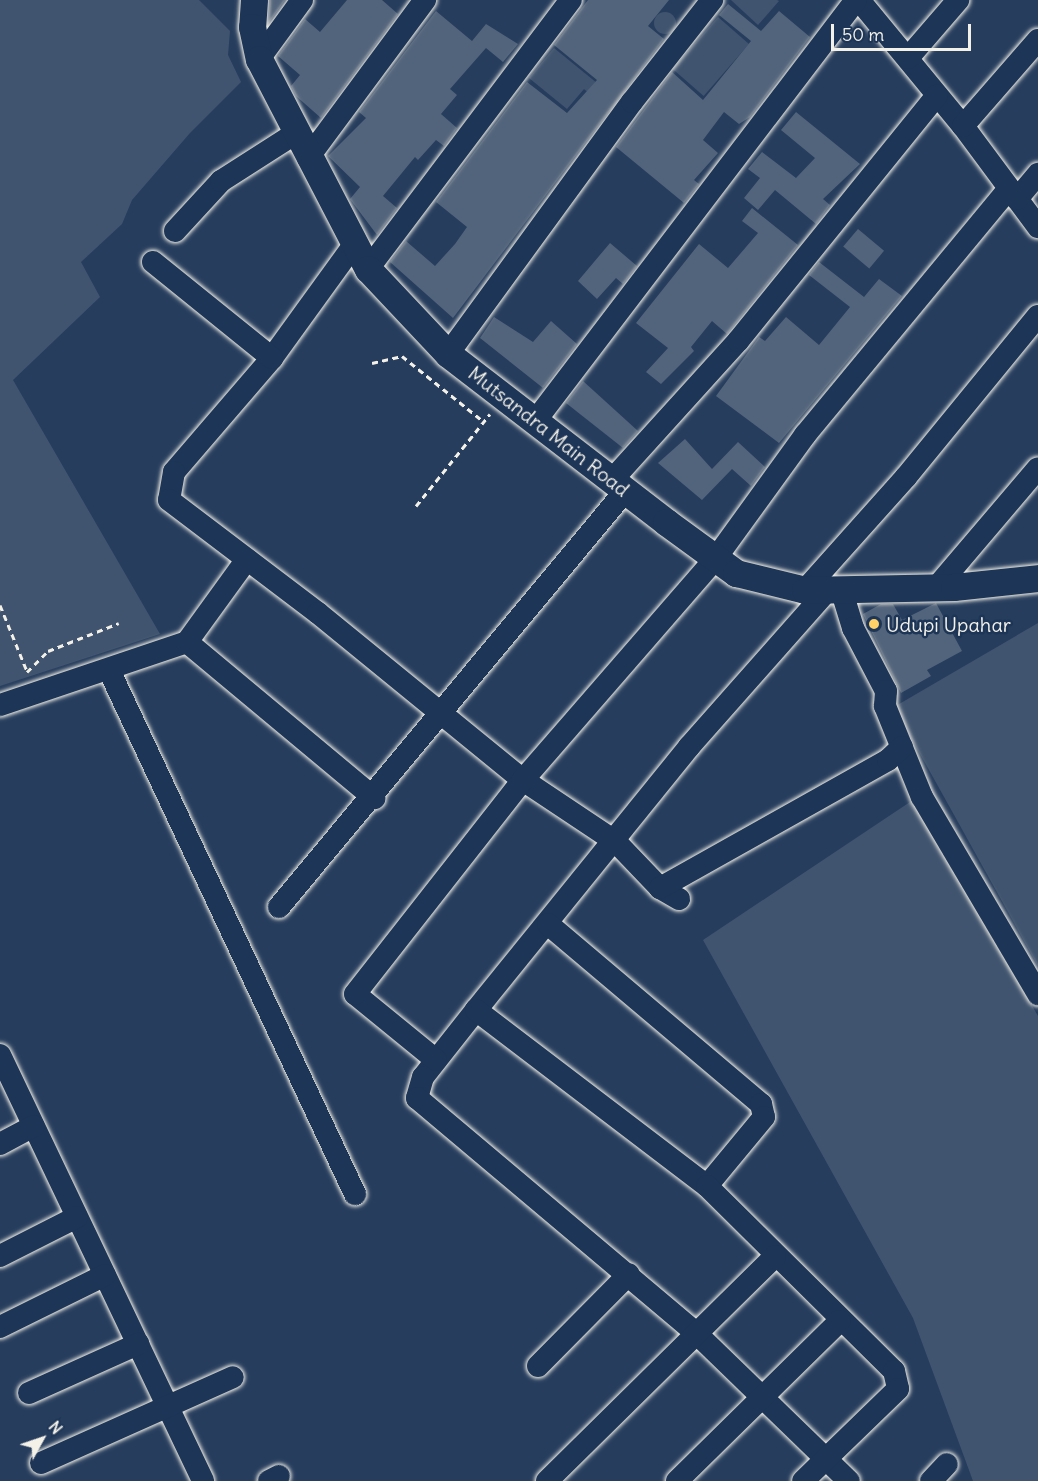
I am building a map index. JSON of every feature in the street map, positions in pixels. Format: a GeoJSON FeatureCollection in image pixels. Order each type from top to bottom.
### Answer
{"type":"FeatureCollection","features":[{"type":"Feature","properties":{"kind":"street","name":"Mutsandra Main Road"},"geometry":{"type":"LineString","coordinates":[[254,0],[252,27],[259,59],[353,246],[368,269],[448,354],[716,558],[761,582],[824,591],[936,588],[1038,578]]}},
{"type":"Feature","properties":{"kind":"street"},"geometry":{"type":"LineString","coordinates":[[259,59],[302,0]]}},
{"type":"Feature","properties":{"kind":"street"},"geometry":{"type":"LineString","coordinates":[[308,158],[426,0]]}},
{"type":"Feature","properties":{"kind":"street"},"geometry":{"type":"LineString","coordinates":[[368,269],[572,0]]}},
{"type":"Feature","properties":{"kind":"street"},"geometry":{"type":"LineString","coordinates":[[448,354],[632,102],[712,0]]}},
{"type":"Feature","properties":{"kind":"street"},"geometry":{"type":"LineString","coordinates":[[536,420],[858,0],[963,126],[1038,227]]}},
{"type":"Feature","properties":{"kind":"street"},"geometry":{"type":"LineString","coordinates":[[908,58],[958,0]]}},
{"type":"Feature","properties":{"kind":"street"},"geometry":{"type":"LineString","coordinates":[[963,126],[1038,40]]}},
{"type":"Feature","properties":{"kind":"street"},"geometry":{"type":"LineString","coordinates":[[279,907],[374,798],[443,714],[619,485],[937,95]]}},
{"type":"Feature","properties":{"kind":"street"},"geometry":{"type":"LineString","coordinates":[[175,231],[221,181],[296,133]]}},
{"type":"Feature","properties":{"kind":"street"},"geometry":{"type":"LineString","coordinates":[[436,1060],[355,994],[523,780],[716,558],[805,435],[1013,194],[1038,174]]}},
{"type":"Feature","properties":{"kind":"street"},"geometry":{"type":"LineString","coordinates":[[353,246],[272,358],[174,472],[168,487],[169,500],[443,714],[523,780],[616,842],[670,893],[888,760],[902,747]]}},
{"type":"Feature","properties":{"kind":"street"},"geometry":{"type":"LineString","coordinates":[[153,262],[272,358]]}},
{"type":"Feature","properties":{"kind":"street"},"geometry":{"type":"LineString","coordinates":[[849,1481],[695,1332],[629,1274],[417,1098],[423,1077],[436,1060],[616,842],[689,747],[824,591],[906,477],[1038,316]]}},
{"type":"Feature","properties":{"kind":"street"},"geometry":{"type":"LineString","coordinates":[[936,588],[1038,468]]}},
{"type":"Feature","properties":{"kind":"street"},"geometry":{"type":"LineString","coordinates":[[0,705],[36,695],[187,642],[246,559]]}},
{"type":"Feature","properties":{"kind":"street"},"geometry":{"type":"LineString","coordinates":[[824,591],[853,628],[886,691],[885,706],[922,797],[1038,994]]}},
{"type":"Feature","properties":{"kind":"street"},"geometry":{"type":"LineString","coordinates":[[187,642],[374,798]]}},
{"type":"Feature","properties":{"kind":"street"},"geometry":{"type":"LineString","coordinates":[[110,670],[355,1194]]}},
{"type":"Feature","properties":{"kind":"street"},"geometry":{"type":"LineString","coordinates":[[548,924],[761,1104],[764,1117],[706,1186]]}},
{"type":"Feature","properties":{"kind":"street"},"geometry":{"type":"LineString","coordinates":[[476,1010],[706,1186],[840,1321],[894,1371],[898,1389],[803,1481]]}},
{"type":"Feature","properties":{"kind":"street"},"geometry":{"type":"LineString","coordinates":[[0,1055],[168,1406],[201,1480]]}},
{"type":"Feature","properties":{"kind":"street"},"geometry":{"type":"LineString","coordinates":[[0,1144],[34,1126]]}},
{"type":"Feature","properties":{"kind":"street"},"geometry":{"type":"LineString","coordinates":[[0,1256],[77,1217]]}},
{"type":"Feature","properties":{"kind":"street"},"geometry":{"type":"LineString","coordinates":[[547,1481],[695,1332],[775,1256]]}},
{"type":"Feature","properties":{"kind":"street"},"geometry":{"type":"LineString","coordinates":[[538,1366],[629,1274]]}},
{"type":"Feature","properties":{"kind":"street"},"geometry":{"type":"LineString","coordinates":[[0,1327],[105,1275]]}},
{"type":"Feature","properties":{"kind":"street"},"geometry":{"type":"LineString","coordinates":[[677,1481],[840,1321]]}},
{"type":"Feature","properties":{"kind":"street"},"geometry":{"type":"LineString","coordinates":[[29,1393],[138,1344]]}},
{"type":"Feature","properties":{"kind":"street"},"geometry":{"type":"LineString","coordinates":[[41,1463],[233,1377]]}},
{"type":"Feature","properties":{"kind":"street"},"geometry":{"type":"LineString","coordinates":[[931,1481],[947,1464]]}},
{"type":"Feature","properties":{"kind":"path"},"geometry":{"type":"LineString","coordinates":[[372,363],[402,356],[484,422]]}},
{"type":"Feature","properties":{"kind":"path"},"geometry":{"type":"LineString","coordinates":[[416,506],[505,397]]}},
{"type":"Feature","properties":{"kind":"path"},"geometry":{"type":"LineString","coordinates":[[0,605],[36,695]]}},
{"type":"Feature","properties":{"kind":"path"},"geometry":{"type":"LineString","coordinates":[[27,672],[48,651],[119,623]]}},
{"type":"Feature","properties":{"kind":"shaded area"},"geometry":{"type":"Polygon","coordinates":[[[0,0],[199,0],[230,31],[228,55],[241,82],[190,133],[132,200],[122,224],[81,262],[100,297],[13,380],[160,634],[0,686],[0,0]]]}},
{"type":"Feature","properties":{"kind":"shaded area"},"geometry":{"type":"Polygon","coordinates":[[[731,0],[777,0],[779,1],[758,25],[731,0]]]}},
{"type":"Feature","properties":{"kind":"shaded area"},"geometry":{"type":"Polygon","coordinates":[[[665,12],[673,15],[676,23],[673,31],[665,34],[657,31],[654,23],[657,15],[665,12]]]}},
{"type":"Feature","properties":{"kind":"shaded area"},"geometry":{"type":"Polygon","coordinates":[[[718,17],[749,44],[704,96],[673,69],[718,17]]]}},
{"type":"Feature","properties":{"kind":"shaded area"},"geometry":{"type":"Polygon","coordinates":[[[554,48],[619,101],[612,113],[584,89],[567,109],[529,78],[554,48]]]}},
{"type":"Feature","properties":{"kind":"shaded area"},"geometry":{"type":"Polygon","coordinates":[[[1038,623],[1038,966],[894,707],[1038,623]]]}},
{"type":"Feature","properties":{"kind":"shaded area"},"geometry":{"type":"Polygon","coordinates":[[[913,800],[1038,1016],[1038,1481],[973,1481],[913,1318],[703,940],[913,800]]]}},
{"type":"Feature","properties":{"kind":"building"},"geometry":{"type":"Polygon","coordinates":[[[285,0],[268,24],[270,1],[285,0]]]}},
{"type":"Feature","properties":{"kind":"building"},"geometry":{"type":"Polygon","coordinates":[[[347,0],[382,0],[398,14],[321,118],[296,96],[291,86],[300,75],[278,56],[305,19],[320,32],[347,0]]]}},
{"type":"Feature","properties":{"kind":"building"},"geometry":{"type":"Polygon","coordinates":[[[588,0],[669,0],[648,26],[664,39],[453,318],[390,262],[406,241],[435,266],[455,244],[467,227],[436,202],[527,82],[567,113],[597,80],[554,45],[588,0]]]}},
{"type":"Feature","properties":{"kind":"building"},"geometry":{"type":"Polygon","coordinates":[[[728,4],[761,31],[779,11],[810,37],[750,117],[739,124],[724,112],[703,140],[718,153],[694,180],[699,184],[684,203],[616,147],[672,72],[703,100],[751,41],[719,15],[728,4]]]}},
{"type":"Feature","properties":{"kind":"building"},"geometry":{"type":"Polygon","coordinates":[[[436,11],[472,41],[486,24],[518,44],[503,62],[486,48],[450,89],[457,95],[441,114],[457,128],[444,146],[436,140],[418,160],[415,157],[383,196],[397,208],[377,235],[350,199],[360,187],[328,156],[366,118],[359,112],[436,11]]]}},
{"type":"Feature","properties":{"kind":"building"},"geometry":{"type":"Polygon","coordinates":[[[796,112],[860,164],[823,199],[830,205],[816,224],[775,190],[758,210],[744,198],[760,178],[748,169],[762,152],[796,178],[815,158],[781,130],[796,112]]]}},
{"type":"Feature","properties":{"kind":"building"},"geometry":{"type":"Polygon","coordinates":[[[752,208],[798,245],[727,334],[712,321],[691,347],[694,351],[661,384],[646,372],[668,348],[636,323],[699,244],[728,268],[758,233],[742,221],[752,208]]]}},
{"type":"Feature","properties":{"kind":"building"},"geometry":{"type":"Polygon","coordinates":[[[858,229],[884,251],[869,268],[843,247],[858,229]]]}},
{"type":"Feature","properties":{"kind":"building"},"geometry":{"type":"Polygon","coordinates":[[[610,243],[637,266],[623,284],[616,278],[597,299],[578,281],[610,243]]]}},
{"type":"Feature","properties":{"kind":"building"},"geometry":{"type":"Polygon","coordinates":[[[819,262],[864,297],[879,279],[902,296],[779,443],[716,396],[759,337],[765,341],[786,317],[819,345],[850,307],[809,275],[819,262]]]}},
{"type":"Feature","properties":{"kind":"building"},"geometry":{"type":"Polygon","coordinates":[[[494,317],[533,342],[551,321],[577,344],[543,388],[480,338],[494,317]]]}},
{"type":"Feature","properties":{"kind":"building"},"geometry":{"type":"Polygon","coordinates":[[[583,381],[638,431],[623,448],[566,403],[583,381]]]}},
{"type":"Feature","properties":{"kind":"building"},"geometry":{"type":"Polygon","coordinates":[[[685,439],[712,469],[738,442],[765,467],[751,486],[732,469],[702,500],[658,463],[685,439]]]}},
{"type":"Feature","properties":{"kind":"building"},"geometry":{"type":"Polygon","coordinates":[[[936,603],[962,651],[927,670],[931,676],[901,693],[863,614],[881,604],[893,604],[902,620],[936,603]]]}},
{"type":"Feature","properties":{"kind":"place","name":"Udupi Upahar"},"geometry":{"type":"Point","coordinates":[874,624]}}]}
